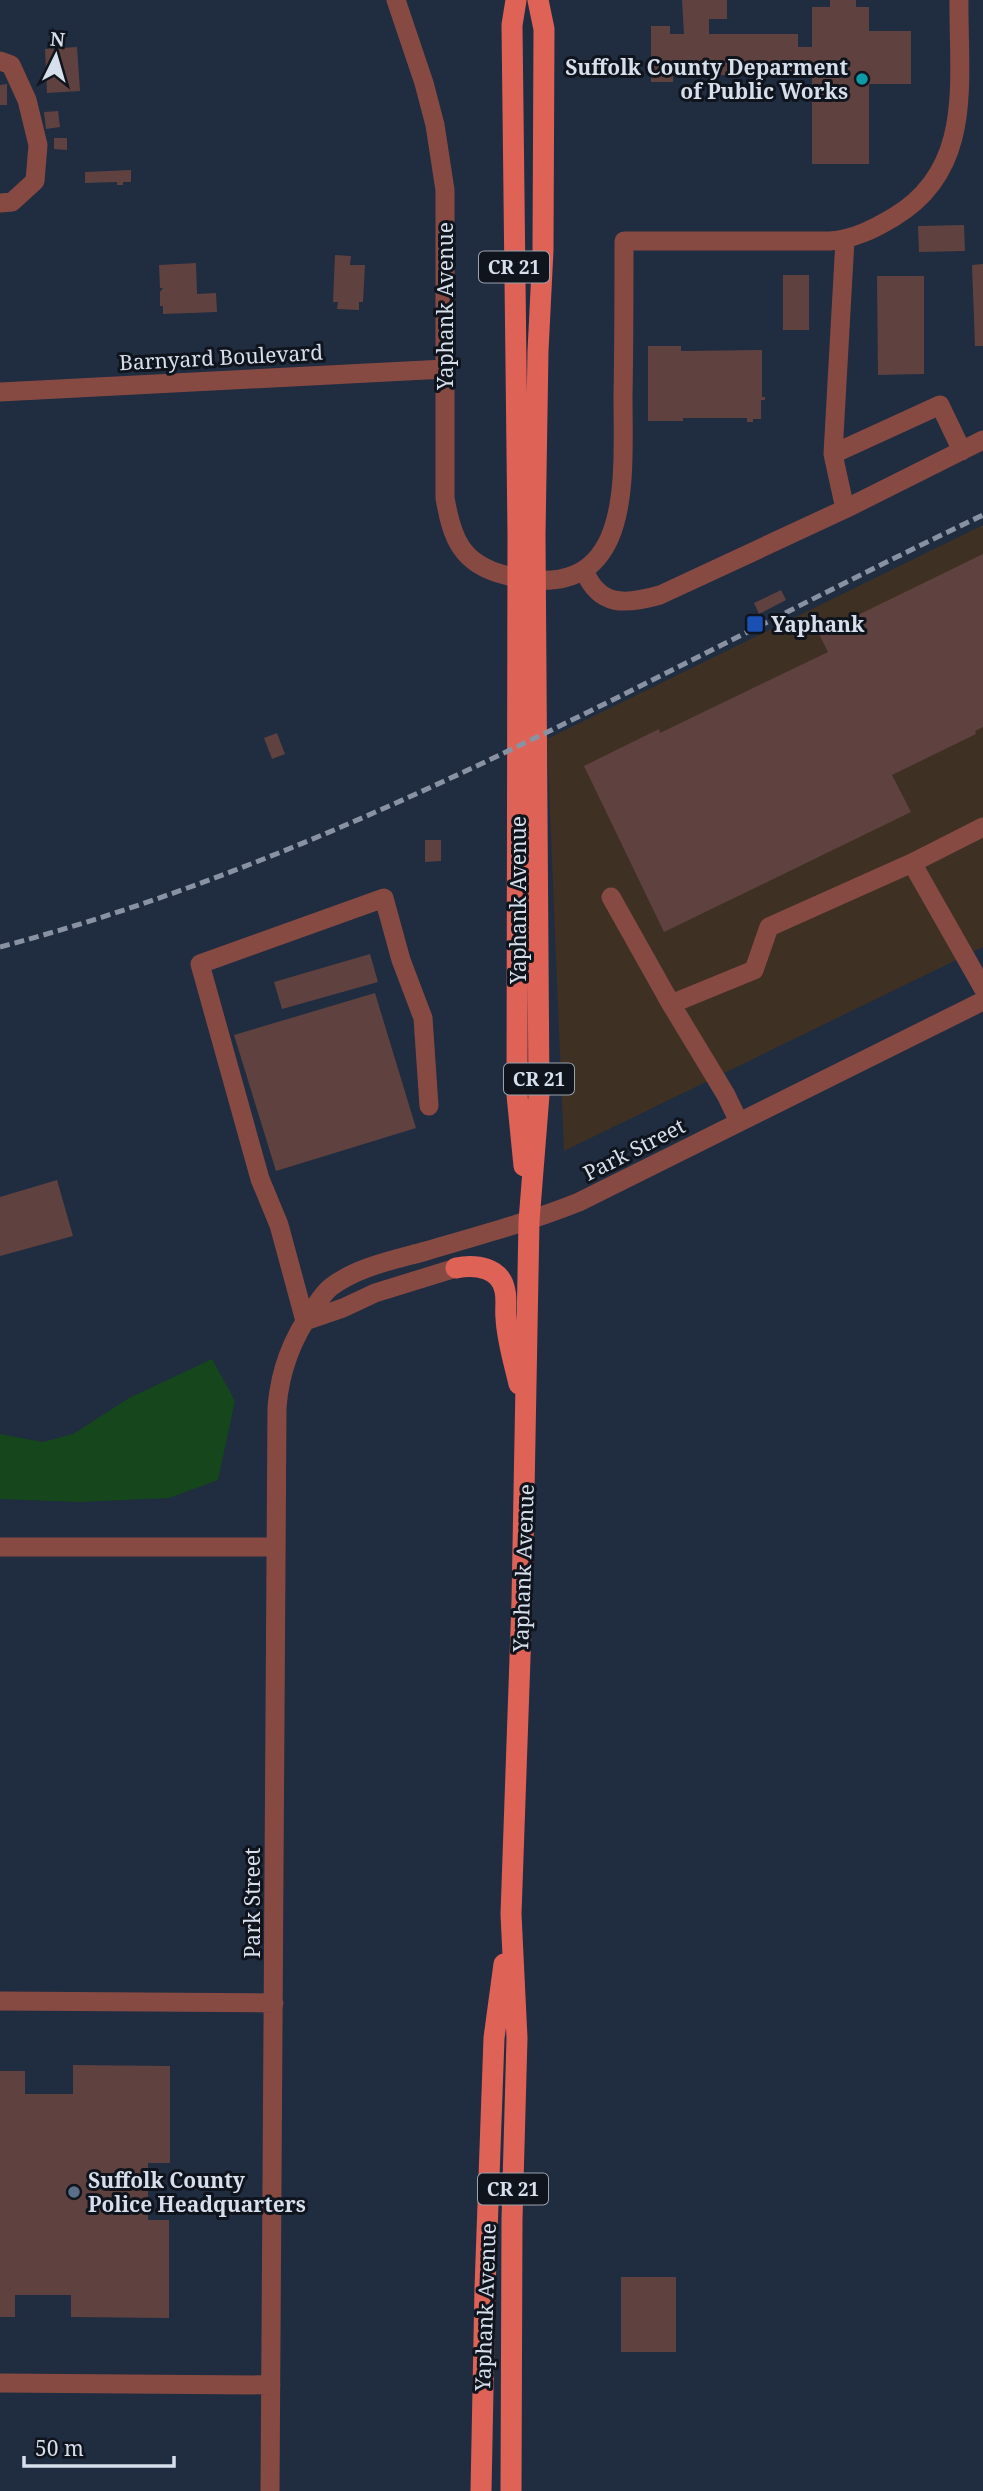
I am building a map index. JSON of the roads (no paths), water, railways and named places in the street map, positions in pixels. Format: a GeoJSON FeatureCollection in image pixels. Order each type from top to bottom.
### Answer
{"type":"FeatureCollection","features":[{"type":"Feature","properties":{"kind":"main road","name":"Yaphank Avenue"},"geometry":{"type":"LineString","coordinates":[[511,2491],[512,2219],[517,2038],[511,1914],[527,1424],[529,1221],[539,1095],[527,937],[526,535],[512,38],[516,0]]}},
{"type":"Feature","properties":{"kind":"main road","name":"Yaphank Avenue"},"geometry":{"type":"LineString","coordinates":[[526,535],[543,250],[544,29],[538,0]]}},
{"type":"Feature","properties":{"kind":"main road"},"geometry":{"type":"LineString","coordinates":[[456,1269],[467,1266],[488,1269],[502,1282],[505,1289],[506,1319],[527,1424]]}},
{"type":"Feature","properties":{"kind":"main road","name":"Yaphank Avenue"},"geometry":{"type":"LineString","coordinates":[[481,2491],[494,2038],[511,1914]]}},
{"type":"Feature","properties":{"kind":"street","name":"Yaphank Avenue"},"geometry":{"type":"LineString","coordinates":[[396,0],[424,83],[441,159],[446,226],[444,498],[453,537],[464,553],[478,565],[509,576],[559,578],[584,570]]}},
{"type":"Feature","properties":{"kind":"street"},"geometry":{"type":"LineString","coordinates":[[959,0],[959,111],[953,144],[939,176],[928,190],[899,214],[867,232],[845,240],[624,242],[623,468],[619,513],[608,543],[584,570],[596,592],[607,599],[627,601],[660,595],[845,509],[983,440]]}},
{"type":"Feature","properties":{"kind":"street"},"geometry":{"type":"LineString","coordinates":[[0,61],[11,65],[27,100],[38,145],[35,181],[12,202],[0,203]]}},
{"type":"Feature","properties":{"kind":"street"},"geometry":{"type":"LineString","coordinates":[[845,240],[833,454],[845,509]]}},
{"type":"Feature","properties":{"kind":"street","name":"Barnyard Boulevard"},"geometry":{"type":"LineString","coordinates":[[0,392],[445,369]]}},
{"type":"Feature","properties":{"kind":"street"},"geometry":{"type":"LineString","coordinates":[[833,454],[940,405],[962,451]]}},
{"type":"Feature","properties":{"kind":"street"},"geometry":{"type":"LineString","coordinates":[[671,1004],[754,970],[769,927],[912,863],[983,827]]}},
{"type":"Feature","properties":{"kind":"street"},"geometry":{"type":"LineString","coordinates":[[912,863],[983,988]]}},
{"type":"Feature","properties":{"kind":"street"},"geometry":{"type":"LineString","coordinates":[[611,897],[739,1122]]}},
{"type":"Feature","properties":{"kind":"street"},"geometry":{"type":"LineString","coordinates":[[429,1106],[423,1018],[401,960],[384,898],[200,964],[260,1178],[279,1225],[304,1321],[343,1308],[375,1293],[456,1269]]}},
{"type":"Feature","properties":{"kind":"street","name":"Park Street"},"geometry":{"type":"LineString","coordinates":[[270,2491],[279,1391],[286,1359],[304,1321],[329,1288],[348,1276],[529,1221],[579,1202],[983,1000]]}},
{"type":"Feature","properties":{"kind":"street"},"geometry":{"type":"LineString","coordinates":[[0,1547],[276,1547]]}},
{"type":"Feature","properties":{"kind":"street"},"geometry":{"type":"LineString","coordinates":[[0,2001],[274,2003]]}},
{"type":"Feature","properties":{"kind":"street"},"geometry":{"type":"LineString","coordinates":[[0,2383],[271,2385]]}},
{"type":"Feature","properties":{"kind":"railway"},"geometry":{"type":"LineString","coordinates":[[0,947],[129,908],[255,862],[379,810],[622,695],[983,515]]}},
{"type":"Feature","properties":{"kind":"place","name":"Suffolk County Deparment of Public Works"},"geometry":{"type":"Point","coordinates":[862,79]}},
{"type":"Feature","properties":{"kind":"place","name":"Yaphank"},"geometry":{"type":"Point","coordinates":[755,624]}},
{"type":"Feature","properties":{"kind":"place","name":"Suffolk County Police Headquarters"},"geometry":{"type":"Point","coordinates":[74,2192]}}]}
